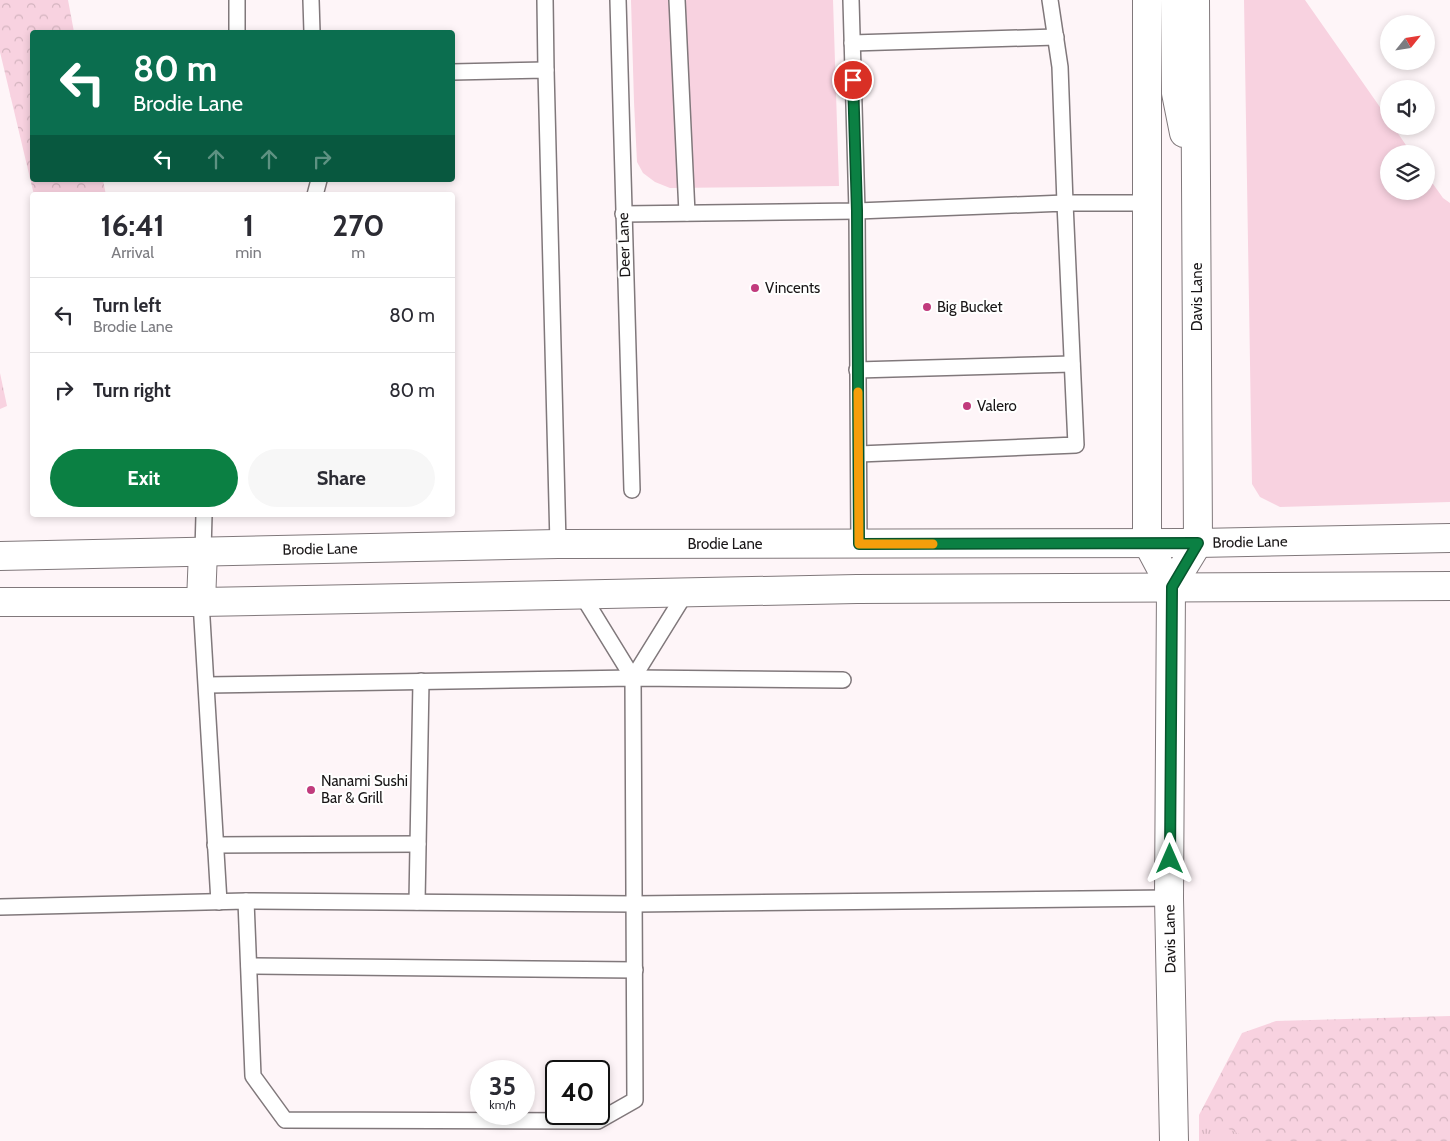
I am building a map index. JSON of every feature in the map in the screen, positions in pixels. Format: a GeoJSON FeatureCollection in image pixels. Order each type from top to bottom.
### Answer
{"type":"FeatureCollection","features":[{"type":"Feature","properties":{"kind":"main road","name":"Davis Lane"},"geometry":{"type":"LineString","coordinates":[[1147,0],[1147,542],[1172,587],[1169,898],[1174,1141]]}},
{"type":"Feature","properties":{"kind":"main road"},"geometry":{"type":"LineString","coordinates":[[1175,0],[1176,93],[1196,185]]}},
{"type":"Feature","properties":{"kind":"main road","name":"Davis Lane"},"geometry":{"type":"LineString","coordinates":[[1195,0],[1198,543]]}},
{"type":"Feature","properties":{"kind":"main road","name":"Brodie Lane"},"geometry":{"type":"LineString","coordinates":[[0,556],[558,544],[1198,543],[1450,538]]}},
{"type":"Feature","properties":{"kind":"main road"},"geometry":{"type":"LineString","coordinates":[[1172,587],[1198,543]]}},
{"type":"Feature","properties":{"kind":"main road"},"geometry":{"type":"LineString","coordinates":[[201,602],[203,551]]}},
{"type":"Feature","properties":{"kind":"main road"},"geometry":{"type":"LineString","coordinates":[[0,602],[201,602],[856,590],[1450,586]]}},
{"type":"Feature","properties":{"kind":"lane"},"geometry":{"type":"LineString","coordinates":[[237,0],[238,30]]}},
{"type":"Feature","properties":{"kind":"lane"},"geometry":{"type":"LineString","coordinates":[[311,0],[312,30]]}},
{"type":"Feature","properties":{"kind":"lane"},"geometry":{"type":"LineString","coordinates":[[545,0],[558,544]]}},
{"type":"Feature","properties":{"kind":"lane","name":"Deer Lane"},"geometry":{"type":"LineString","coordinates":[[618,0],[632,490]]}},
{"type":"Feature","properties":{"kind":"lane"},"geometry":{"type":"LineString","coordinates":[[677,0],[687,213]]}},
{"type":"Feature","properties":{"kind":"lane"},"geometry":{"type":"LineString","coordinates":[[851,0],[857,211],[859,544]]}},
{"type":"Feature","properties":{"kind":"lane"},"geometry":{"type":"LineString","coordinates":[[858,454],[1076,445],[1060,67],[1050,0]]}},
{"type":"Feature","properties":{"kind":"lane"},"geometry":{"type":"LineString","coordinates":[[852,43],[1056,37]]}},
{"type":"Feature","properties":{"kind":"lane"},"geometry":{"type":"LineString","coordinates":[[455,72],[546,70]]}},
{"type":"Feature","properties":{"kind":"lane"},"geometry":{"type":"LineString","coordinates":[[624,214],[857,211],[1065,203],[1147,203]]}},
{"type":"Feature","properties":{"kind":"lane"},"geometry":{"type":"LineString","coordinates":[[857,370],[1072,364]]}},
{"type":"Feature","properties":{"kind":"lane"},"geometry":{"type":"LineString","coordinates":[[203,551],[204,517]]}},
{"type":"Feature","properties":{"kind":"lane"},"geometry":{"type":"LineString","coordinates":[[633,678],[685,594]]}},
{"type":"Feature","properties":{"kind":"lane"},"geometry":{"type":"LineString","coordinates":[[246,902],[253,1076],[285,1120],[598,1121],[635,1100],[633,678],[582,595]]}},
{"type":"Feature","properties":{"kind":"lane"},"geometry":{"type":"LineString","coordinates":[[201,602],[219,902]]}},
{"type":"Feature","properties":{"kind":"lane"},"geometry":{"type":"LineString","coordinates":[[207,685],[633,678],[843,680]]}},
{"type":"Feature","properties":{"kind":"lane"},"geometry":{"type":"LineString","coordinates":[[416,902],[421,681]]}},
{"type":"Feature","properties":{"kind":"lane"},"geometry":{"type":"LineString","coordinates":[[216,845],[418,844]]}},
{"type":"Feature","properties":{"kind":"lane"},"geometry":{"type":"LineString","coordinates":[[0,907],[219,902],[634,904],[1169,898]]}},
{"type":"Feature","properties":{"kind":"lane"},"geometry":{"type":"LineString","coordinates":[[249,966],[634,970]]}},
{"type":"Feature","properties":{"kind":"green space"},"geometry":{"type":"Polygon","coordinates":[[[0,0],[68,0],[74,30],[30,30],[30,178],[0,52],[0,0]]]}},
{"type":"Feature","properties":{"kind":"green space"},"geometry":{"type":"Polygon","coordinates":[[[631,0],[833,0],[839,186],[670,188],[655,182],[643,173],[637,162],[631,0]]]}},
{"type":"Feature","properties":{"kind":"green space"},"geometry":{"type":"Polygon","coordinates":[[[1244,0],[1305,0],[1380,107],[1380,135],[1399,135],[1406,145],[1380,145],[1380,200],[1435,200],[1435,187],[1443,198],[1450,203],[1450,502],[1280,507],[1260,497],[1252,484],[1244,0]]]}},
{"type":"Feature","properties":{"kind":"green space"},"geometry":{"type":"Polygon","coordinates":[[[31,182],[103,182],[105,192],[33,192],[31,182]]]}},
{"type":"Feature","properties":{"kind":"green space"},"geometry":{"type":"Polygon","coordinates":[[[0,373],[7,406],[0,409],[0,373]]]}},
{"type":"Feature","properties":{"kind":"green space"},"geometry":{"type":"Polygon","coordinates":[[[1450,1016],[1450,1141],[1199,1141],[1199,1115],[1242,1033],[1276,1021],[1450,1016]]]}},
{"type":"Feature","properties":{"kind":"green space"},"geometry":{"type":"Polygon","coordinates":[[[1199,1115],[1254,1141],[1199,1141],[1199,1115]]]}},
{"type":"Feature","properties":{"kind":"slow traffic"},"geometry":{"type":"LineString","coordinates":[[858,392],[859,544],[933,544]]}},
{"type":"Feature","properties":{"kind":"place","name":"Vincents"},"geometry":{"type":"Point","coordinates":[755,288]}},
{"type":"Feature","properties":{"kind":"place","name":"Big Bucket"},"geometry":{"type":"Point","coordinates":[927,307]}},
{"type":"Feature","properties":{"kind":"place","name":"Valero"},"geometry":{"type":"Point","coordinates":[967,406]}},
{"type":"Feature","properties":{"kind":"place","name":"Nanami Sushi Bar & Grill"},"geometry":{"type":"Point","coordinates":[311,790]}},
{"type":"Feature","properties":{"kind":"route"},"geometry":{"type":"LineString","coordinates":[[853,80],[857,211],[859,544],[1198,543],[1172,587],[1170,859]]}}]}
